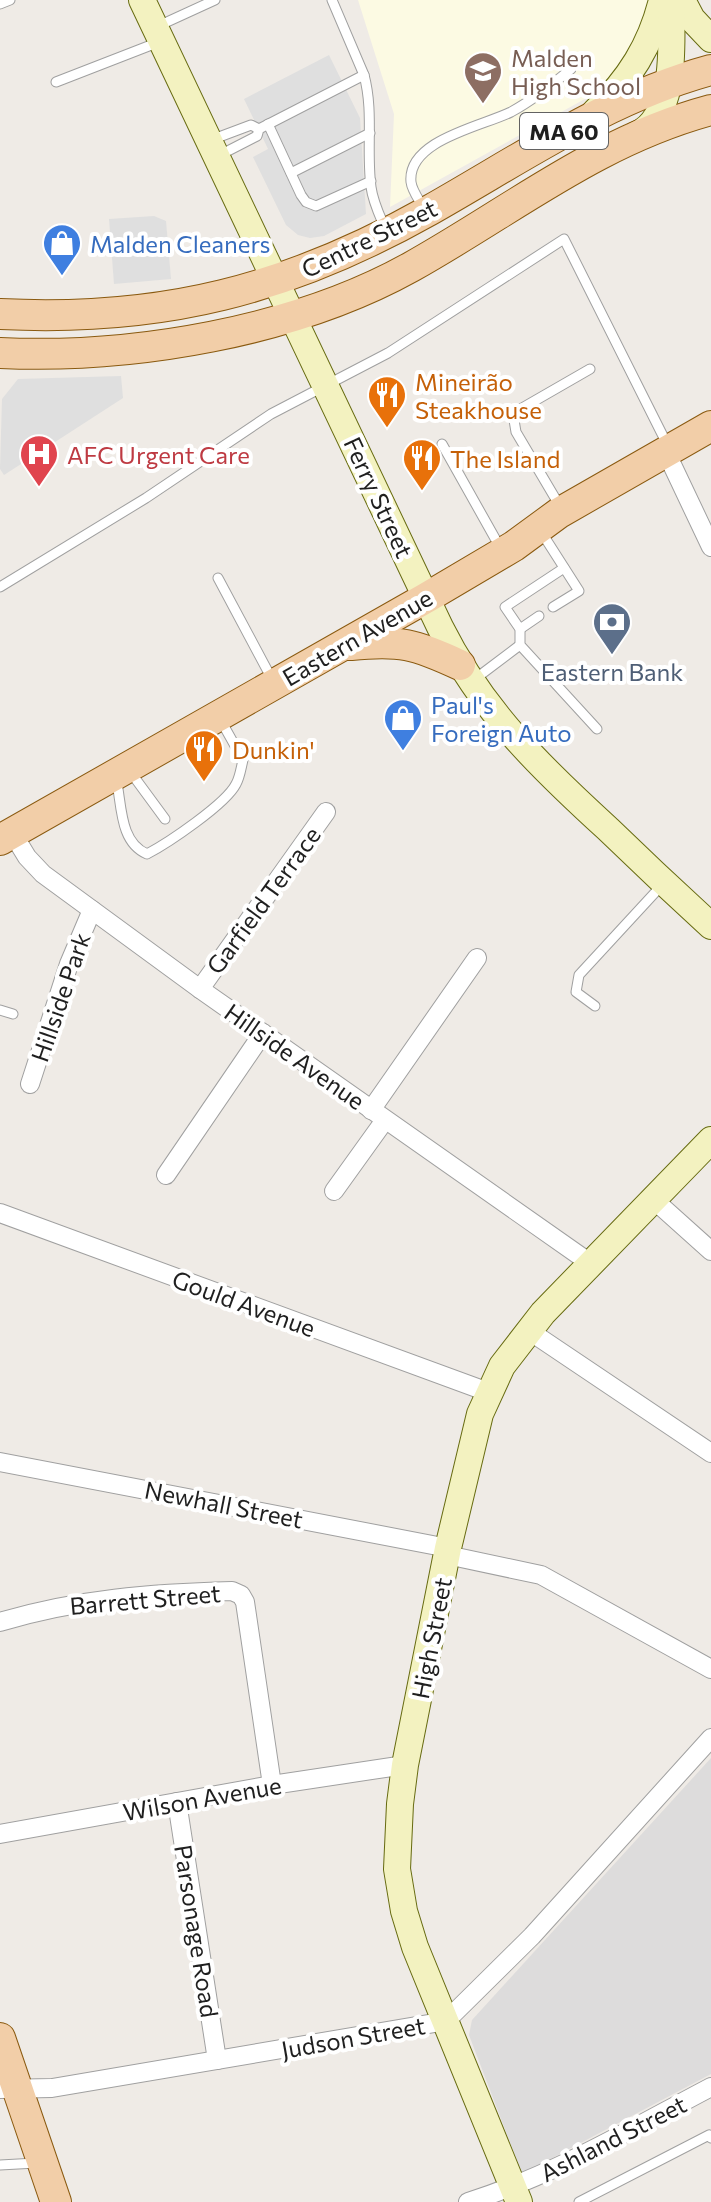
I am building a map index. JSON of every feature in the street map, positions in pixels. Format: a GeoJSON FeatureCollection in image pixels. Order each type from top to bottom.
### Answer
{"type":"FeatureCollection","features":[{"type":"Feature","properties":{"kind":"main road","name":"Centre Street"},"geometry":{"type":"LineString","coordinates":[[0,314],[74,317],[146,311],[204,300],[324,264],[426,212],[591,116],[669,83],[711,70]]}},
{"type":"Feature","properties":{"kind":"main road","name":"Centre Street"},"geometry":{"type":"LineString","coordinates":[[0,353],[49,354],[167,343],[294,315],[344,299],[410,268],[595,154],[636,135],[711,110]]}},
{"type":"Feature","properties":{"kind":"main road","name":"Eastern Avenue"},"geometry":{"type":"LineString","coordinates":[[7,837],[426,598],[503,552],[550,519],[711,426]]}},
{"type":"Feature","properties":{"kind":"main road"},"geometry":{"type":"LineString","coordinates":[[341,646],[386,641],[422,646],[466,673]]}},
{"type":"Feature","properties":{"kind":"main road"},"geometry":{"type":"LineString","coordinates":[[0,2038],[10,2089],[43,2162],[56,2202]]}},
{"type":"Feature","properties":{"kind":"street","name":"Ferry Street"},"geometry":{"type":"LineString","coordinates":[[142,0],[426,598],[466,673],[499,722],[534,760],[711,926]]}},
{"type":"Feature","properties":{"kind":"street"},"geometry":{"type":"LineString","coordinates":[[591,116],[637,63],[649,40],[662,0]]}},
{"type":"Feature","properties":{"kind":"street"},"geometry":{"type":"LineString","coordinates":[[636,135],[655,116],[669,83],[671,0]]}},
{"type":"Feature","properties":{"kind":"street"},"geometry":{"type":"LineString","coordinates":[[682,0],[692,19],[711,39]]}},
{"type":"Feature","properties":{"kind":"street"},"geometry":{"type":"LineString","coordinates":[[668,451],[711,547]]}},
{"type":"Feature","properties":{"kind":"street","name":"Garfield Terrace"},"geometry":{"type":"LineString","coordinates":[[200,989],[326,812]]}},
{"type":"Feature","properties":{"kind":"street","name":"Hillside Avenue"},"geometry":{"type":"LineString","coordinates":[[7,837],[35,866],[200,989],[590,1263]]}},
{"type":"Feature","properties":{"kind":"street","name":"Hillside Park"},"geometry":{"type":"LineString","coordinates":[[30,1084],[69,964],[92,910]]}},
{"type":"Feature","properties":{"kind":"street"},"geometry":{"type":"LineString","coordinates":[[334,1191],[477,958]]}},
{"type":"Feature","properties":{"kind":"street"},"geometry":{"type":"LineString","coordinates":[[166,1175],[263,1033]]}},
{"type":"Feature","properties":{"kind":"street","name":"High Street"},"geometry":{"type":"LineString","coordinates":[[516,2195],[415,1947],[400,1893],[398,1833],[405,1765],[448,1552],[477,1425],[488,1392],[528,1330],[711,1140]]}},
{"type":"Feature","properties":{"kind":"street"},"geometry":{"type":"LineString","coordinates":[[653,1199],[711,1251]]}},
{"type":"Feature","properties":{"kind":"street","name":"Gould Avenue"},"geometry":{"type":"LineString","coordinates":[[0,1213],[488,1392]]}},
{"type":"Feature","properties":{"kind":"street"},"geometry":{"type":"LineString","coordinates":[[528,1330],[711,1453]]}},
{"type":"Feature","properties":{"kind":"street","name":"Newhall Street"},"geometry":{"type":"LineString","coordinates":[[0,1462],[448,1552],[541,1575],[711,1669]]}},
{"type":"Feature","properties":{"kind":"street","name":"Barrett Street"},"geometry":{"type":"LineString","coordinates":[[0,1622],[62,1607],[130,1596],[232,1591],[241,1595],[245,1602],[272,1785]]}},
{"type":"Feature","properties":{"kind":"street","name":"Judson Street"},"geometry":{"type":"LineString","coordinates":[[10,2089],[52,2088],[446,2021],[532,1936],[711,1738]]}},
{"type":"Feature","properties":{"kind":"street","name":"Wilson Avenue"},"geometry":{"type":"LineString","coordinates":[[0,1834],[272,1785],[405,1765]]}},
{"type":"Feature","properties":{"kind":"street","name":"Parsonage Road"},"geometry":{"type":"LineString","coordinates":[[177,1802],[217,2060]]}},
{"type":"Feature","properties":{"kind":"street","name":"Ashland Street"},"geometry":{"type":"LineString","coordinates":[[468,2202],[516,2195],[711,2087]]}},
{"type":"Feature","properties":{"kind":"lane"},"geometry":{"type":"LineString","coordinates":[[0,4],[10,0]]}},
{"type":"Feature","properties":{"kind":"lane"},"geometry":{"type":"LineString","coordinates":[[56,82],[159,34],[215,0]]}},
{"type":"Feature","properties":{"kind":"lane"},"geometry":{"type":"LineString","coordinates":[[332,0],[364,75],[370,100],[371,181],[374,204],[387,233]]}},
{"type":"Feature","properties":{"kind":"lane"},"geometry":{"type":"LineString","coordinates":[[426,212],[411,182],[414,165],[424,151],[458,132],[508,114],[534,99],[571,69]]}},
{"type":"Feature","properties":{"kind":"lane"},"geometry":{"type":"LineString","coordinates":[[214,148],[257,136],[264,127],[364,75]]}},
{"type":"Feature","properties":{"kind":"lane"},"geometry":{"type":"LineString","coordinates":[[214,148],[251,125],[264,127]]}},
{"type":"Feature","properties":{"kind":"lane"},"geometry":{"type":"LineString","coordinates":[[264,127],[306,202],[316,206],[371,181]]}},
{"type":"Feature","properties":{"kind":"lane"},"geometry":{"type":"LineString","coordinates":[[291,173],[370,133]]}},
{"type":"Feature","properties":{"kind":"lane"},"geometry":{"type":"LineString","coordinates":[[0,587],[146,498],[271,414],[388,353],[564,239],[668,451]]}},
{"type":"Feature","properties":{"kind":"lane"},"geometry":{"type":"LineString","coordinates":[[553,607],[579,591],[564,568],[550,519],[514,420],[517,411],[590,369]]}},
{"type":"Feature","properties":{"kind":"lane"},"geometry":{"type":"LineString","coordinates":[[442,444],[503,552]]}},
{"type":"Feature","properties":{"kind":"lane"},"geometry":{"type":"LineString","coordinates":[[564,568],[505,607],[520,629],[520,645],[597,729]]}},
{"type":"Feature","properties":{"kind":"lane"},"geometry":{"type":"LineString","coordinates":[[218,578],[275,684]]}},
{"type":"Feature","properties":{"kind":"lane"},"geometry":{"type":"LineString","coordinates":[[520,629],[539,616]]}},
{"type":"Feature","properties":{"kind":"lane"},"geometry":{"type":"LineString","coordinates":[[466,673],[520,645]]}},
{"type":"Feature","properties":{"kind":"lane"},"geometry":{"type":"LineString","coordinates":[[121,771],[125,831],[136,849],[147,854],[226,797],[236,784],[243,760],[219,716]]}},
{"type":"Feature","properties":{"kind":"lane"},"geometry":{"type":"LineString","coordinates":[[121,771],[165,819]]}},
{"type":"Feature","properties":{"kind":"lane"},"geometry":{"type":"LineString","coordinates":[[595,1006],[576,992],[579,975],[665,883]]}},
{"type":"Feature","properties":{"kind":"lane"},"geometry":{"type":"LineString","coordinates":[[0,1010],[13,1014]]}},
{"type":"Feature","properties":{"kind":"lane"},"geometry":{"type":"LineString","coordinates":[[579,2202],[709,2135],[711,2138]]}},
{"type":"Feature","properties":{"kind":"lane"},"geometry":{"type":"LineString","coordinates":[[0,2165],[43,2162]]}},
{"type":"Feature","properties":{"kind":"shaded area","name":"Malden High School"},"geometry":{"type":"Polygon","coordinates":[[[358,0],[648,0],[639,41],[608,82],[592,95],[390,207],[394,114],[358,0]]]}},
{"type":"Feature","properties":{"kind":"shaded area"},"geometry":{"type":"Polygon","coordinates":[[[329,55],[360,118],[366,214],[324,236],[310,238],[298,235],[286,225],[253,157],[268,149],[244,99],[329,55]]]}},
{"type":"Feature","properties":{"kind":"shaded area"},"geometry":{"type":"Polygon","coordinates":[[[154,216],[166,221],[171,279],[114,284],[109,219],[154,216]]]}},
{"type":"Feature","properties":{"kind":"shaded area"},"geometry":{"type":"Polygon","coordinates":[[[121,376],[123,398],[4,475],[0,469],[2,399],[18,379],[121,376]]]}},
{"type":"Feature","properties":{"kind":"shaded area"},"geometry":{"type":"Polygon","coordinates":[[[711,1758],[711,2074],[522,2174],[469,2035],[472,2020],[711,1758]]]}},
{"type":"Feature","properties":{"kind":"place","name":"Malden High School"},"geometry":{"type":"Point","coordinates":[483,105]}},
{"type":"Feature","properties":{"kind":"place","name":"Malden Cleaners"},"geometry":{"type":"Point","coordinates":[62,277]}},
{"type":"Feature","properties":{"kind":"place","name":"Mineirão Steakhouse"},"geometry":{"type":"Point","coordinates":[387,429]}},
{"type":"Feature","properties":{"kind":"place","name":"AFC Urgent Care"},"geometry":{"type":"Point","coordinates":[39,488]}},
{"type":"Feature","properties":{"kind":"place","name":"The Island"},"geometry":{"type":"Point","coordinates":[422,492]}},
{"type":"Feature","properties":{"kind":"place","name":"Eastern Bank"},"geometry":{"type":"Point","coordinates":[612,656]}},
{"type":"Feature","properties":{"kind":"place","name":"Paul's Foreign Auto"},"geometry":{"type":"Point","coordinates":[403,752]}},
{"type":"Feature","properties":{"kind":"place","name":"Dunkin'"},"geometry":{"type":"Point","coordinates":[204,783]}}]}
